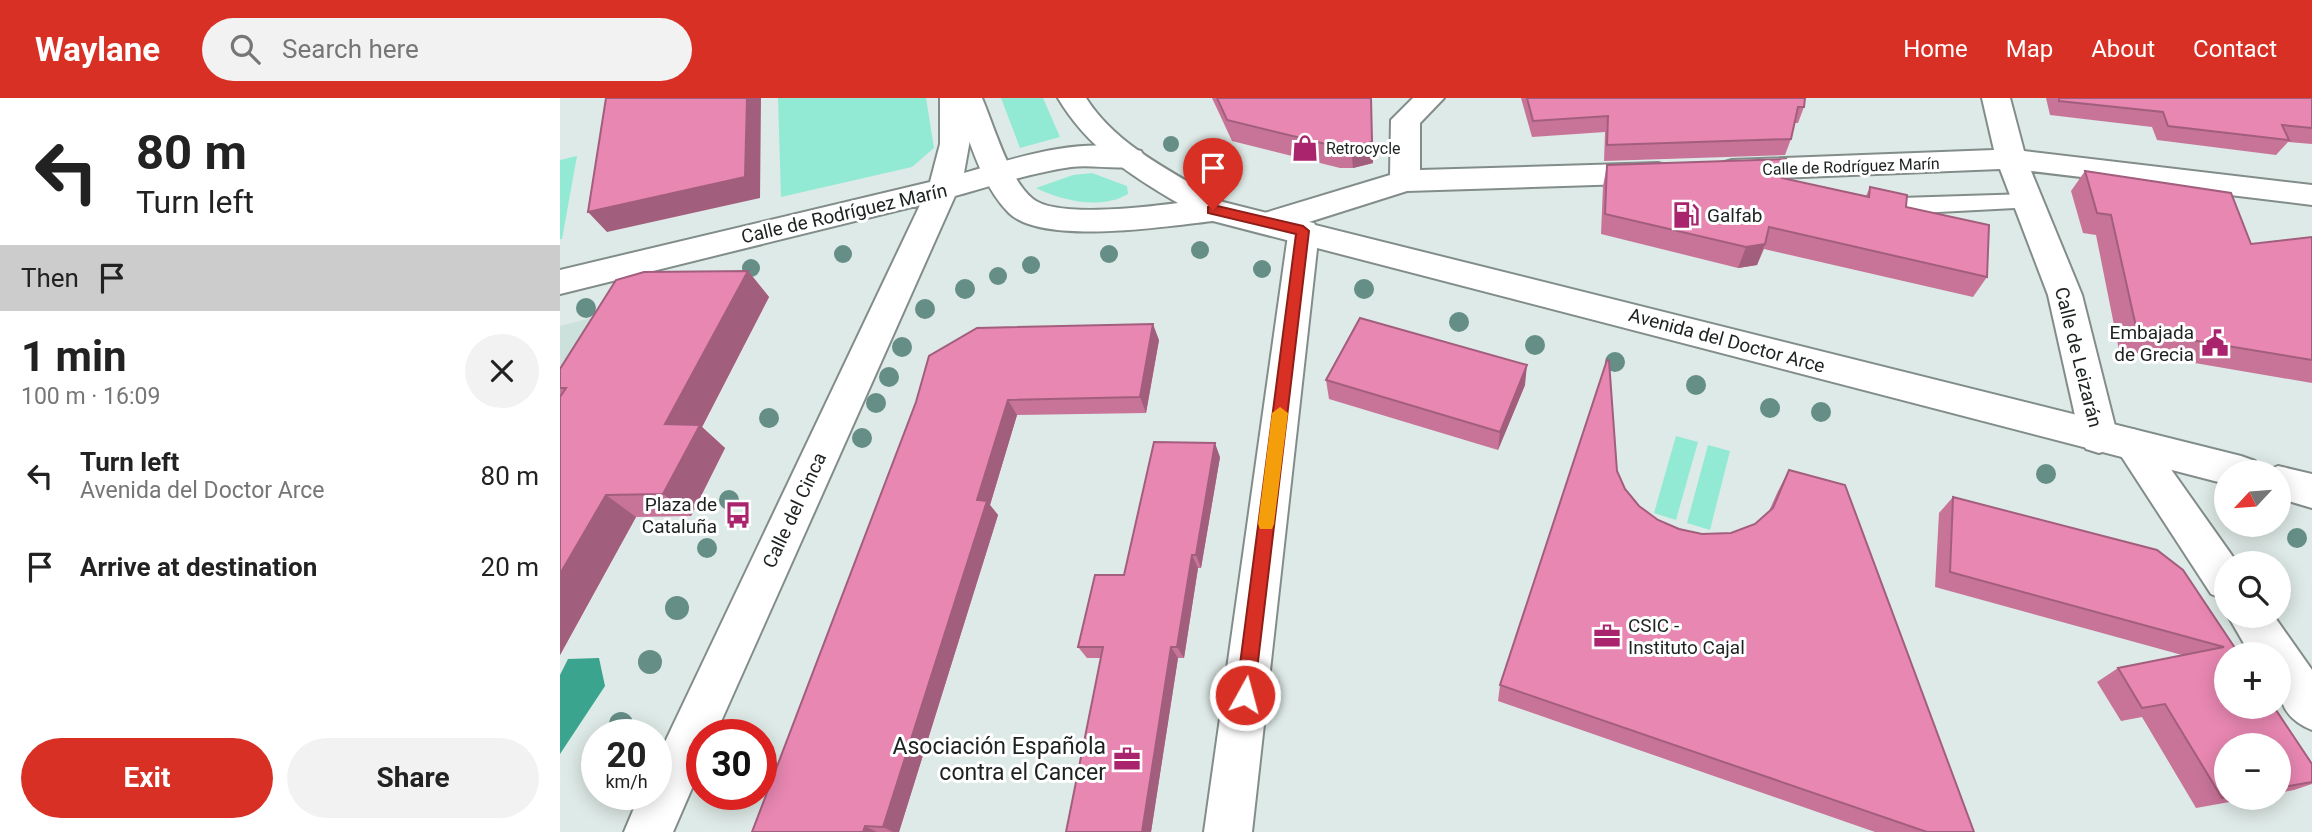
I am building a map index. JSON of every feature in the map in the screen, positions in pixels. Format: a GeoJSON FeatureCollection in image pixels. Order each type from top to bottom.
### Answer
{"type":"FeatureCollection","features":[{"type":"Feature","properties":{"kind":"street"},"geometry":{"type":"LineString","coordinates":[[943,189],[955,157],[958,136],[954,98]]}},
{"type":"Feature","properties":{"kind":"street"},"geometry":{"type":"LineString","coordinates":[[968,98],[1002,174]]}},
{"type":"Feature","properties":{"kind":"street"},"geometry":{"type":"LineString","coordinates":[[1072,98],[1093,128],[1130,158]]}},
{"type":"Feature","properties":{"kind":"street"},"geometry":{"type":"LineString","coordinates":[[1406,181],[1406,120],[1430,98]]}},
{"type":"Feature","properties":{"kind":"street","name":"Calle de Leizarán"},"geometry":{"type":"LineString","coordinates":[[1996,98],[2011,159],[2065,295],[2116,442],[2214,567]]}},
{"type":"Feature","properties":{"kind":"street","name":"Calle de Rodríguez Marín"},"geometry":{"type":"LineString","coordinates":[[560,282],[943,189],[1035,163],[1075,157],[1130,158]]}},
{"type":"Feature","properties":{"kind":"street","name":"Avenida del Doctor Arce"},"geometry":{"type":"LineString","coordinates":[[1130,158],[1213,210]]}},
{"type":"Feature","properties":{"kind":"street","name":"Calle de Rodríguez Marín"},"geometry":{"type":"LineString","coordinates":[[1286,227],[1406,181],[2011,159],[2312,195]]}},
{"type":"Feature","properties":{"kind":"street","name":"Avenida del Doctor Arce"},"geometry":{"type":"LineString","coordinates":[[1002,174],[1011,194],[1023,209],[1043,216],[1065,220],[1133,218],[1213,210],[2214,466]]}},
{"type":"Feature","properties":{"kind":"street","name":"Calle del Cinca"},"geometry":{"type":"LineString","coordinates":[[648,832],[791,515],[943,189]]}},
{"type":"Feature","properties":{"kind":"street"},"geometry":{"type":"LineString","coordinates":[[1228,832],[1286,227]]}},
{"type":"Feature","properties":{"kind":"street"},"geometry":{"type":"LineString","coordinates":[[2291,485],[2312,491]]}},
{"type":"Feature","properties":{"kind":"street"},"geometry":{"type":"LineString","coordinates":[[2291,678],[2312,708]]}},
{"type":"Feature","properties":{"kind":"lane"},"geometry":{"type":"LineString","coordinates":[[1900,206],[2028,202]]}},
{"type":"Feature","properties":{"kind":"shaded area"},"geometry":{"type":"Polygon","coordinates":[[[778,98],[926,98],[934,148],[912,167],[781,197],[778,98]]]}},
{"type":"Feature","properties":{"kind":"shaded area"},"geometry":{"type":"Polygon","coordinates":[[[1001,98],[1043,98],[1060,137],[1020,148],[1001,98]]]}},
{"type":"Feature","properties":{"kind":"shaded area"},"geometry":{"type":"Polygon","coordinates":[[[577,156],[562,239],[560,239],[560,160],[577,156]]]}},
{"type":"Feature","properties":{"kind":"shaded area"},"geometry":{"type":"Polygon","coordinates":[[[1092,173],[1127,186],[1128,194],[1106,202],[1094,203],[1058,197],[1036,188],[1073,175],[1092,173]]]}},
{"type":"Feature","properties":{"kind":"shaded area"},"geometry":{"type":"Polygon","coordinates":[[[595,317],[560,376],[560,326],[595,317]]]}},
{"type":"Feature","properties":{"kind":"shaded area"},"geometry":{"type":"Polygon","coordinates":[[[1676,436],[1698,442],[1676,520],[1654,513],[1676,436]]]}},
{"type":"Feature","properties":{"kind":"shaded area"},"geometry":{"type":"Polygon","coordinates":[[[1708,445],[1730,451],[1710,530],[1687,523],[1708,445]]]}},
{"type":"Feature","properties":{"kind":"shaded area"},"geometry":{"type":"Polygon","coordinates":[[[599,658],[605,686],[560,754],[560,675],[568,659],[599,658]]]}},
{"type":"Feature","properties":{"kind":"building"},"geometry":{"type":"Polygon","coordinates":[[[606,98],[747,98],[745,177],[588,212],[606,98]]]}},
{"type":"Feature","properties":{"kind":"building"},"geometry":{"type":"Polygon","coordinates":[[[1217,98],[1371,98],[1372,142],[1338,147],[1227,120],[1217,98]]]}},
{"type":"Feature","properties":{"kind":"building"},"geometry":{"type":"Polygon","coordinates":[[[1527,98],[1805,98],[1804,107],[1798,107],[1791,139],[1607,145],[1608,116],[1533,121],[1527,98]]]}},
{"type":"Feature","properties":{"kind":"building"},"geometry":{"type":"Polygon","coordinates":[[[2059,98],[2312,98],[2312,128],[2282,125],[2289,140],[2168,126],[2163,112],[2059,101],[2059,98]]]}},
{"type":"Feature","properties":{"kind":"building"},"geometry":{"type":"Polygon","coordinates":[[[1786,159],[1782,178],[1869,197],[1870,187],[1907,195],[1906,207],[1989,225],[1987,277],[1769,227],[1765,244],[1746,247],[1605,214],[1607,165],[1786,159]]]}},
{"type":"Feature","properties":{"kind":"building"},"geometry":{"type":"Polygon","coordinates":[[[2085,171],[2231,193],[2251,244],[2312,237],[2312,360],[2137,331],[2111,215],[2097,213],[2085,171]]]}},
{"type":"Feature","properties":{"kind":"building"},"geometry":{"type":"Polygon","coordinates":[[[748,271],[665,424],[700,425],[663,494],[606,495],[560,574],[560,397],[566,388],[560,388],[560,369],[616,280],[644,272],[748,271]]]}},
{"type":"Feature","properties":{"kind":"building"},"geometry":{"type":"Polygon","coordinates":[[[1360,318],[1527,365],[1500,432],[1326,380],[1360,318]]]}},
{"type":"Feature","properties":{"kind":"building"},"geometry":{"type":"Polygon","coordinates":[[[1153,324],[1140,397],[1008,400],[977,500],[987,501],[883,827],[865,826],[863,832],[752,832],[760,810],[777,810],[777,766],[916,402],[929,356],[977,328],[1153,324]]]}},
{"type":"Feature","properties":{"kind":"building","name":"CSIC - Instituto Cajal"},"geometry":{"type":"Polygon","coordinates":[[[1607,360],[1617,471],[1625,489],[1639,506],[1658,520],[1679,529],[1702,534],[1731,533],[1755,524],[1773,508],[1789,470],[1845,485],[1974,832],[1927,832],[1500,685],[1607,360]]]}},
{"type":"Feature","properties":{"kind":"building"},"geometry":{"type":"Polygon","coordinates":[[[1154,442],[1215,443],[1196,555],[1192,555],[1177,647],[1171,647],[1142,832],[1066,832],[1103,647],[1078,647],[1095,575],[1124,575],[1154,442]]]}},
{"type":"Feature","properties":{"kind":"building"},"geometry":{"type":"Polygon","coordinates":[[[1953,497],[2157,550],[2183,570],[2214,616],[2214,628],[2222,628],[2231,642],[2214,642],[2214,644],[1950,572],[1953,497]]]}},
{"type":"Feature","properties":{"kind":"building"},"geometry":{"type":"Polygon","coordinates":[[[2214,649],[2214,719],[2282,719],[2312,764],[2312,782],[2291,786],[2291,733],[2214,733],[2214,785],[2165,704],[2142,708],[2118,668],[2214,649]]]}},
{"type":"Feature","properties":{"kind":"slow traffic"},"geometry":{"type":"LineString","coordinates":[[1266,524],[1280,413]]}},
{"type":"Feature","properties":{"kind":"place","name":"Retrocycle"},"geometry":{"type":"Point","coordinates":[1305,148]}},
{"type":"Feature","properties":{"kind":"place","name":"Galfab"},"geometry":{"type":"Point","coordinates":[1686,215]}},
{"type":"Feature","properties":{"kind":"place","name":"Embajada de Grecia"},"geometry":{"type":"Point","coordinates":[2215,343]}},
{"type":"Feature","properties":{"kind":"place","name":"Plaza de Cataluña"},"geometry":{"type":"Point","coordinates":[738,515]}},
{"type":"Feature","properties":{"kind":"place","name":"CSIC - Instituto Cajal"},"geometry":{"type":"Point","coordinates":[1607,636]}},
{"type":"Feature","properties":{"kind":"place","name":"Asociación Española contra el Cancer"},"geometry":{"type":"Point","coordinates":[1127,759]}},
{"type":"Feature","properties":{"kind":"route"},"geometry":{"type":"LineString","coordinates":[[1213,210],[1303,231],[1245,695]]}}]}
